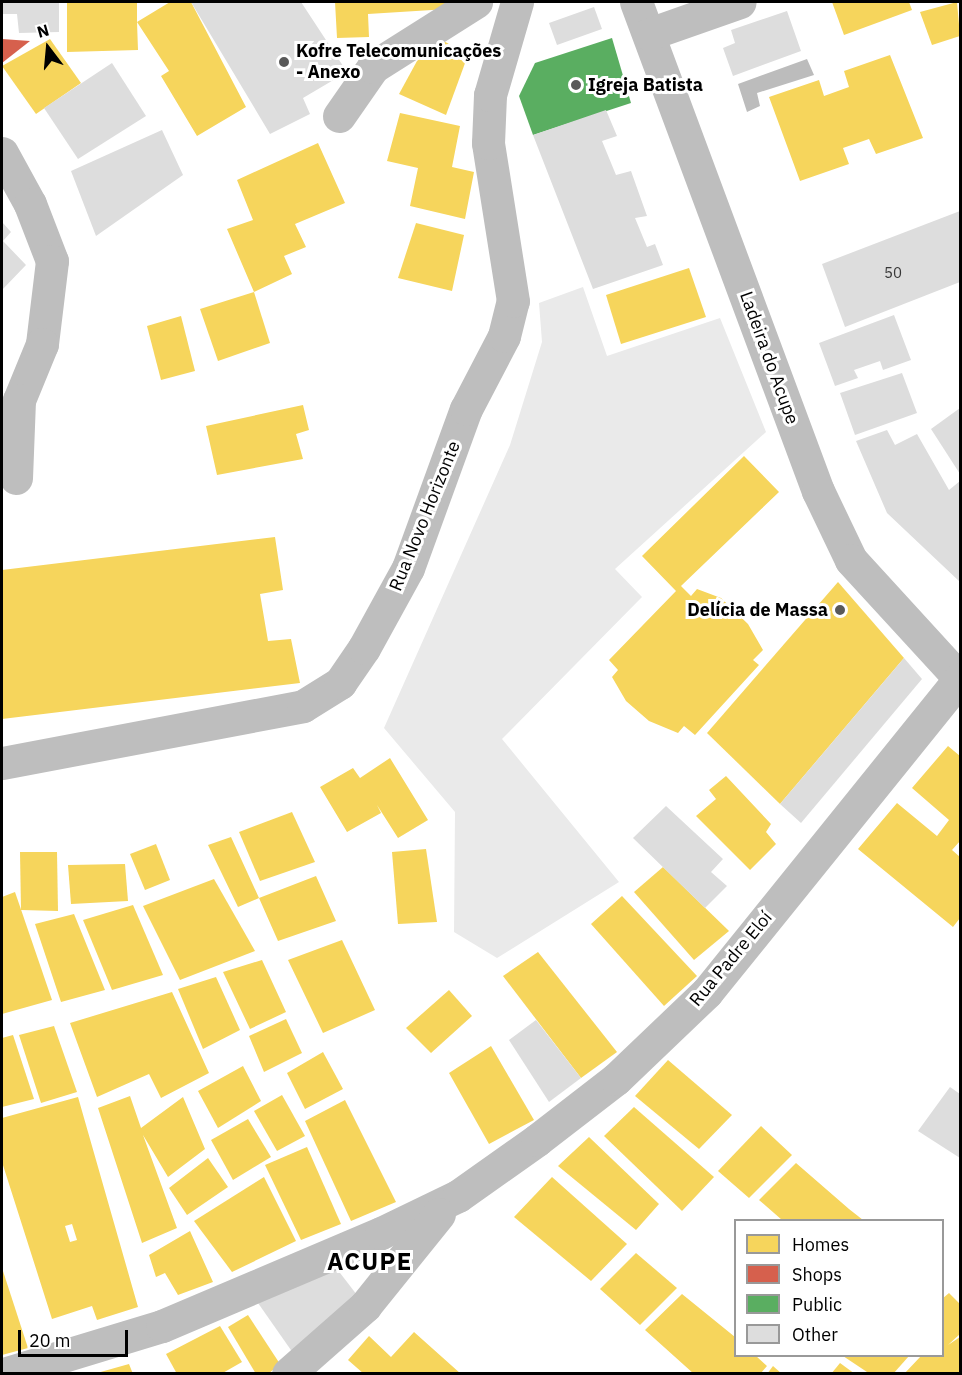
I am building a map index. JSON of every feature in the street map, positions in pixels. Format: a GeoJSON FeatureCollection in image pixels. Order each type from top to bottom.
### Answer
{"type":"FeatureCollection","features":[{"type":"Feature","properties":{"kind":"street"},"geometry":{"type":"LineString","coordinates":[[339,116],[373,67],[476,2]]}},
{"type":"Feature","properties":{"kind":"street","name":"Rua Novo Horizonte"},"geometry":{"type":"LineString","coordinates":[[2,763],[303,706],[340,683],[364,648],[408,568],[470,400],[504,336],[513,301],[488,143],[490,94],[517,2]]}},
{"type":"Feature","properties":{"kind":"street","name":"Ladeira do Acupe"},"geometry":{"type":"LineString","coordinates":[[636,2],[818,491],[846,550],[894,612],[960,679]]}},
{"type":"Feature","properties":{"kind":"street"},"geometry":{"type":"LineString","coordinates":[[649,34],[740,2]]}},
{"type":"Feature","properties":{"kind":"street"},"geometry":{"type":"LineString","coordinates":[[2,153],[30,204],[52,261],[42,344],[19,400],[16,478]]}},
{"type":"Feature","properties":{"kind":"street","name":"Rua Padre Eloí"},"geometry":{"type":"LineString","coordinates":[[288,1374],[364,1306],[414,1238],[458,1196],[616,1079],[706,992],[960,679]]}},
{"type":"Feature","properties":{"kind":"street","name":"Rua Padre Eloí"},"geometry":{"type":"LineString","coordinates":[[4,1374],[171,1322],[458,1196]]}},
{"type":"Feature","properties":{"kind":"shaded area"},"geometry":{"type":"Polygon","coordinates":[[[807,59],[814,75],[757,93],[760,106],[747,112],[738,84],[807,59]]]}},
{"type":"Feature","properties":{"kind":"shaded area"},"geometry":{"type":"Polygon","coordinates":[[[583,287],[607,356],[720,318],[766,432],[615,569],[642,597],[502,739],[619,882],[497,958],[454,932],[455,812],[384,728],[510,445],[542,342],[539,303],[583,287]]]}},
{"type":"Feature","properties":{"kind":"building: Homes"},"geometry":{"type":"Polygon","coordinates":[[[67,2],[137,2],[138,50],[67,52],[67,2]]]}},
{"type":"Feature","properties":{"kind":"building: Homes"},"geometry":{"type":"Polygon","coordinates":[[[170,2],[191,2],[246,107],[197,136],[161,76],[169,71],[137,22],[170,2]]]}},
{"type":"Feature","properties":{"kind":"building: Homes"},"geometry":{"type":"Polygon","coordinates":[[[335,2],[447,2],[448,9],[368,14],[369,37],[337,38],[335,2]]]}},
{"type":"Feature","properties":{"kind":"building: Homes"},"geometry":{"type":"Polygon","coordinates":[[[832,2],[909,2],[912,10],[844,35],[832,2]]]}},
{"type":"Feature","properties":{"kind":"building: Homes"},"geometry":{"type":"Polygon","coordinates":[[[957,2],[960,36],[932,45],[920,12],[957,2]]]}},
{"type":"Feature","properties":{"kind":"building: Homes"},"geometry":{"type":"Polygon","coordinates":[[[50,39],[81,83],[36,114],[2,66],[50,39]]]}},
{"type":"Feature","properties":{"kind":"building: Homes"},"geometry":{"type":"Polygon","coordinates":[[[442,40],[468,55],[446,115],[399,94],[417,61],[442,40]]]}},
{"type":"Feature","properties":{"kind":"building: Homes"},"geometry":{"type":"Polygon","coordinates":[[[890,55],[923,138],[876,154],[869,139],[843,148],[849,164],[800,181],[769,97],[819,80],[824,96],[849,87],[844,71],[890,55]]]}},
{"type":"Feature","properties":{"kind":"building: Homes"},"geometry":{"type":"Polygon","coordinates":[[[400,113],[460,126],[452,167],[474,172],[465,219],[410,206],[418,168],[387,161],[400,113]]]}},
{"type":"Feature","properties":{"kind":"building: Homes"},"geometry":{"type":"Polygon","coordinates":[[[318,143],[345,203],[295,224],[306,247],[284,256],[292,274],[254,292],[227,229],[253,220],[237,180],[318,143]]]}},
{"type":"Feature","properties":{"kind":"building: Homes"},"geometry":{"type":"Polygon","coordinates":[[[416,223],[464,235],[452,291],[398,278],[416,223]]]}},
{"type":"Feature","properties":{"kind":"building: Homes"},"geometry":{"type":"Polygon","coordinates":[[[689,268],[706,317],[621,344],[606,295],[689,268]]]}},
{"type":"Feature","properties":{"kind":"building: Homes"},"geometry":{"type":"Polygon","coordinates":[[[254,292],[270,343],[218,361],[200,309],[254,292]]]}},
{"type":"Feature","properties":{"kind":"building: Homes"},"geometry":{"type":"Polygon","coordinates":[[[181,316],[195,371],[161,380],[147,326],[181,316]]]}},
{"type":"Feature","properties":{"kind":"building: Homes"},"geometry":{"type":"Polygon","coordinates":[[[303,405],[309,430],[296,434],[303,459],[217,475],[206,426],[303,405]]]}},
{"type":"Feature","properties":{"kind":"building: Homes"},"geometry":{"type":"Polygon","coordinates":[[[744,456],[779,492],[681,586],[691,596],[697,589],[721,598],[748,624],[763,650],[753,660],[759,665],[695,735],[684,726],[678,733],[649,721],[626,701],[612,677],[618,670],[609,660],[676,591],[642,556],[744,456]]]}},
{"type":"Feature","properties":{"kind":"building: Homes"},"geometry":{"type":"Polygon","coordinates":[[[275,537],[283,590],[260,594],[268,641],[291,639],[300,683],[2,719],[2,570],[275,537]]]}},
{"type":"Feature","properties":{"kind":"building: Homes"},"geometry":{"type":"Polygon","coordinates":[[[838,582],[904,658],[780,804],[707,733],[838,582]]]}},
{"type":"Feature","properties":{"kind":"building: Homes"},"geometry":{"type":"Polygon","coordinates":[[[948,746],[960,756],[960,841],[952,850],[960,857],[960,918],[953,927],[858,849],[897,803],[937,836],[949,820],[912,788],[948,746]]]}},
{"type":"Feature","properties":{"kind":"building: Homes"},"geometry":{"type":"Polygon","coordinates":[[[390,758],[428,820],[398,838],[377,805],[381,813],[347,832],[320,787],[353,768],[360,778],[390,758]]]}},
{"type":"Feature","properties":{"kind":"building: Homes"},"geometry":{"type":"Polygon","coordinates":[[[726,776],[771,824],[766,832],[776,844],[750,870],[696,816],[716,799],[709,790],[726,776]]]}},
{"type":"Feature","properties":{"kind":"building: Homes"},"geometry":{"type":"Polygon","coordinates":[[[292,812],[315,862],[260,881],[239,832],[292,812]]]}},
{"type":"Feature","properties":{"kind":"building: Homes"},"geometry":{"type":"Polygon","coordinates":[[[231,837],[259,898],[238,907],[208,845],[231,837]]]}},
{"type":"Feature","properties":{"kind":"building: Homes"},"geometry":{"type":"Polygon","coordinates":[[[156,844],[170,880],[145,890],[130,854],[156,844]]]}},
{"type":"Feature","properties":{"kind":"building: Homes"},"geometry":{"type":"Polygon","coordinates":[[[426,849],[437,922],[398,924],[392,852],[426,849]]]}},
{"type":"Feature","properties":{"kind":"building: Homes"},"geometry":{"type":"Polygon","coordinates":[[[20,852],[57,852],[58,911],[21,910],[20,852]]]}},
{"type":"Feature","properties":{"kind":"building: Homes"},"geometry":{"type":"Polygon","coordinates":[[[125,864],[128,901],[71,904],[68,865],[125,864]]]}},
{"type":"Feature","properties":{"kind":"building: Homes"},"geometry":{"type":"Polygon","coordinates":[[[663,867],[729,931],[694,960],[634,892],[663,867]]]}},
{"type":"Feature","properties":{"kind":"building: Homes"},"geometry":{"type":"Polygon","coordinates":[[[316,876],[336,921],[278,941],[259,898],[316,876]]]}},
{"type":"Feature","properties":{"kind":"building: Homes"},"geometry":{"type":"Polygon","coordinates":[[[214,879],[255,951],[180,980],[143,906],[214,879]]]}},
{"type":"Feature","properties":{"kind":"building: Homes"},"geometry":{"type":"Polygon","coordinates":[[[15,892],[52,1000],[2,1014],[2,897],[15,892]]]}},
{"type":"Feature","properties":{"kind":"building: Homes"},"geometry":{"type":"Polygon","coordinates":[[[622,896],[697,976],[664,1006],[591,924],[622,896]]]}},
{"type":"Feature","properties":{"kind":"building: Homes"},"geometry":{"type":"Polygon","coordinates":[[[133,905],[163,975],[112,990],[83,920],[133,905]]]}},
{"type":"Feature","properties":{"kind":"building: Homes"},"geometry":{"type":"Polygon","coordinates":[[[74,914],[105,990],[61,1002],[35,924],[74,914]]]}},
{"type":"Feature","properties":{"kind":"building: Homes"},"geometry":{"type":"Polygon","coordinates":[[[342,940],[375,1010],[323,1033],[288,960],[342,940]]]}},
{"type":"Feature","properties":{"kind":"building: Homes"},"geometry":{"type":"Polygon","coordinates":[[[538,952],[617,1052],[581,1078],[503,976],[538,952]]]}},
{"type":"Feature","properties":{"kind":"building: Homes"},"geometry":{"type":"Polygon","coordinates":[[[262,960],[286,1012],[250,1029],[223,972],[262,960]]]}},
{"type":"Feature","properties":{"kind":"building: Homes"},"geometry":{"type":"Polygon","coordinates":[[[216,977],[240,1030],[203,1049],[178,989],[216,977]]]}},
{"type":"Feature","properties":{"kind":"building: Homes"},"geometry":{"type":"Polygon","coordinates":[[[449,990],[472,1016],[431,1053],[406,1028],[449,990]]]}},
{"type":"Feature","properties":{"kind":"building: Homes"},"geometry":{"type":"Polygon","coordinates":[[[172,992],[209,1073],[161,1098],[149,1074],[97,1097],[70,1023],[172,992]]]}},
{"type":"Feature","properties":{"kind":"building: Homes"},"geometry":{"type":"Polygon","coordinates":[[[286,1019],[302,1053],[264,1072],[249,1036],[286,1019]]]}},
{"type":"Feature","properties":{"kind":"building: Homes"},"geometry":{"type":"Polygon","coordinates":[[[54,1026],[77,1092],[41,1103],[19,1035],[54,1026]]]}},
{"type":"Feature","properties":{"kind":"building: Homes"},"geometry":{"type":"Polygon","coordinates":[[[13,1035],[34,1099],[2,1107],[2,1038],[13,1035]]]}},
{"type":"Feature","properties":{"kind":"building: Homes"},"geometry":{"type":"Polygon","coordinates":[[[491,1046],[534,1120],[489,1144],[449,1073],[491,1046]]]}},
{"type":"Feature","properties":{"kind":"building: Homes"},"geometry":{"type":"Polygon","coordinates":[[[323,1052],[343,1089],[305,1109],[287,1073],[323,1052]]]}},
{"type":"Feature","properties":{"kind":"building: Homes"},"geometry":{"type":"Polygon","coordinates":[[[668,1060],[732,1115],[699,1149],[635,1096],[668,1060]]]}},
{"type":"Feature","properties":{"kind":"building: Homes"},"geometry":{"type":"Polygon","coordinates":[[[243,1066],[261,1101],[218,1128],[198,1091],[243,1066]]]}},
{"type":"Feature","properties":{"kind":"building: Homes"},"geometry":{"type":"Polygon","coordinates":[[[282,1095],[305,1136],[277,1151],[254,1111],[282,1095]]]}},
{"type":"Feature","properties":{"kind":"building: Homes"},"geometry":{"type":"Polygon","coordinates":[[[130,1096],[141,1128],[183,1097],[205,1149],[168,1177],[143,1135],[177,1228],[142,1243],[98,1108],[130,1096]]]}},
{"type":"Feature","properties":{"kind":"building: Homes"},"geometry":{"type":"Polygon","coordinates":[[[78,1097],[138,1307],[97,1320],[92,1306],[52,1319],[2,1162],[2,1118],[78,1097]],[[72,1224],[65,1226],[70,1242],[77,1240],[72,1224]]]}},
{"type":"Feature","properties":{"kind":"building: Homes"},"geometry":{"type":"Polygon","coordinates":[[[345,1100],[396,1202],[351,1221],[305,1121],[345,1100]]]}},
{"type":"Feature","properties":{"kind":"building: Homes"},"geometry":{"type":"Polygon","coordinates":[[[634,1107],[714,1177],[682,1211],[604,1136],[634,1107]]]}},
{"type":"Feature","properties":{"kind":"building: Homes"},"geometry":{"type":"Polygon","coordinates":[[[248,1119],[271,1157],[233,1180],[211,1140],[248,1119]]]}},
{"type":"Feature","properties":{"kind":"building: Homes"},"geometry":{"type":"Polygon","coordinates":[[[761,1126],[792,1155],[749,1198],[718,1171],[761,1126]]]}},
{"type":"Feature","properties":{"kind":"building: Homes"},"geometry":{"type":"Polygon","coordinates":[[[589,1137],[659,1204],[636,1230],[558,1166],[589,1137]]]}},
{"type":"Feature","properties":{"kind":"building: Homes"},"geometry":{"type":"Polygon","coordinates":[[[307,1147],[341,1224],[301,1240],[265,1165],[307,1147]]]}},
{"type":"Feature","properties":{"kind":"building: Homes"},"geometry":{"type":"Polygon","coordinates":[[[208,1158],[228,1187],[187,1215],[169,1188],[208,1158]]]}},
{"type":"Feature","properties":{"kind":"building: Homes"},"geometry":{"type":"Polygon","coordinates":[[[796,1163],[862,1219],[781,1219],[759,1200],[796,1163]]]}},
{"type":"Feature","properties":{"kind":"building: Homes"},"geometry":{"type":"Polygon","coordinates":[[[264,1177],[296,1241],[232,1272],[194,1221],[264,1177]]]}},
{"type":"Feature","properties":{"kind":"building: Homes"},"geometry":{"type":"Polygon","coordinates":[[[552,1177],[627,1244],[591,1281],[514,1217],[552,1177]]]}},
{"type":"Feature","properties":{"kind":"building: Homes"},"geometry":{"type":"Polygon","coordinates":[[[190,1231],[213,1282],[178,1295],[165,1273],[156,1277],[149,1255],[190,1231]]]}},
{"type":"Feature","properties":{"kind":"building: Homes"},"geometry":{"type":"Polygon","coordinates":[[[636,1253],[677,1288],[640,1325],[600,1289],[636,1253]]]}},
{"type":"Feature","properties":{"kind":"building: Homes"},"geometry":{"type":"Polygon","coordinates":[[[2,1268],[28,1348],[2,1355],[2,1268]]]}},
{"type":"Feature","properties":{"kind":"building: Homes"},"geometry":{"type":"Polygon","coordinates":[[[949,1293],[960,1304],[960,1334],[948,1345],[960,1337],[960,1374],[904,1374],[920,1357],[944,1357],[944,1297],[949,1293]]]}},
{"type":"Feature","properties":{"kind":"building: Homes"},"geometry":{"type":"Polygon","coordinates":[[[682,1294],[734,1336],[734,1357],[757,1357],[767,1366],[760,1374],[694,1374],[645,1330],[682,1294]]]}},
{"type":"Feature","properties":{"kind":"building: Homes"},"geometry":{"type":"Polygon","coordinates":[[[248,1315],[280,1364],[268,1374],[256,1374],[228,1327],[248,1315]]]}},
{"type":"Feature","properties":{"kind":"building: Homes"},"geometry":{"type":"Polygon","coordinates":[[[220,1326],[242,1362],[221,1374],[177,1374],[166,1354],[220,1326]]]}},
{"type":"Feature","properties":{"kind":"building: Homes"},"geometry":{"type":"Polygon","coordinates":[[[414,1332],[461,1374],[364,1374],[348,1360],[369,1336],[391,1357],[414,1332]]]}},
{"type":"Feature","properties":{"kind":"building: Homes"},"geometry":{"type":"Polygon","coordinates":[[[844,1357],[908,1357],[893,1374],[870,1374],[844,1357]]]}},
{"type":"Feature","properties":{"kind":"building: Homes"},"geometry":{"type":"Polygon","coordinates":[[[840,1363],[855,1374],[831,1374],[840,1363]]]}},
{"type":"Feature","properties":{"kind":"building: Homes"},"geometry":{"type":"Polygon","coordinates":[[[129,1364],[133,1374],[97,1374],[97,1373],[129,1364]]]}},
{"type":"Feature","properties":{"kind":"building: Homes"},"geometry":{"type":"Polygon","coordinates":[[[773,1366],[782,1374],[767,1374],[773,1366]]]}},
{"type":"Feature","properties":{"kind":"building: Shops"},"geometry":{"type":"Polygon","coordinates":[[[2,39],[30,41],[2,63],[2,39]]]}},
{"type":"Feature","properties":{"kind":"building: Public","name":"Igreja Batista"},"geometry":{"type":"Polygon","coordinates":[[[612,38],[631,103],[533,135],[519,96],[535,63],[612,38]]]}},
{"type":"Feature","properties":{"kind":"building: Other"},"geometry":{"type":"Polygon","coordinates":[[[2,2],[59,2],[59,32],[19,33],[17,14],[2,14],[2,2]]]}},
{"type":"Feature","properties":{"kind":"building: Other","name":"Kofre Telecomunicações - Anexo"},"geometry":{"type":"Polygon","coordinates":[[[191,2],[301,2],[347,72],[303,98],[310,114],[270,134],[191,2]]]}},
{"type":"Feature","properties":{"kind":"building: Other"},"geometry":{"type":"Polygon","coordinates":[[[594,7],[602,29],[557,45],[549,23],[594,7]]]}},
{"type":"Feature","properties":{"kind":"building: Other"},"geometry":{"type":"Polygon","coordinates":[[[787,11],[801,51],[733,76],[723,48],[735,43],[731,30],[787,11]]]}},
{"type":"Feature","properties":{"kind":"building: Other"},"geometry":{"type":"Polygon","coordinates":[[[112,63],[146,116],[78,159],[44,108],[112,63]]]}},
{"type":"Feature","properties":{"kind":"building: Other"},"geometry":{"type":"Polygon","coordinates":[[[606,110],[617,136],[602,141],[616,175],[631,171],[647,216],[635,218],[647,247],[655,244],[663,265],[593,289],[533,135],[606,110]]]}},
{"type":"Feature","properties":{"kind":"building: Other"},"geometry":{"type":"Polygon","coordinates":[[[162,130],[183,175],[96,236],[71,171],[162,130]]]}},
{"type":"Feature","properties":{"kind":"building: Other"},"geometry":{"type":"Polygon","coordinates":[[[960,211],[960,282],[845,327],[822,264],[960,211]]]}},
{"type":"Feature","properties":{"kind":"building: Other"},"geometry":{"type":"Polygon","coordinates":[[[2,222],[11,232],[3,241],[26,265],[2,290],[2,222]]]}},
{"type":"Feature","properties":{"kind":"building: Other"},"geometry":{"type":"Polygon","coordinates":[[[894,315],[911,360],[883,370],[880,361],[854,370],[858,378],[835,386],[819,343],[894,315]]]}},
{"type":"Feature","properties":{"kind":"building: Other"},"geometry":{"type":"Polygon","coordinates":[[[902,373],[917,413],[855,435],[840,393],[902,373]]]}},
{"type":"Feature","properties":{"kind":"building: Other"},"geometry":{"type":"Polygon","coordinates":[[[960,408],[960,474],[931,429],[960,408]]]}},
{"type":"Feature","properties":{"kind":"building: Other"},"geometry":{"type":"Polygon","coordinates":[[[887,430],[895,445],[917,434],[949,490],[960,481],[960,582],[887,513],[856,441],[887,430]]]}},
{"type":"Feature","properties":{"kind":"building: Other"},"geometry":{"type":"Polygon","coordinates":[[[904,658],[922,679],[801,823],[780,804],[904,658]]]}},
{"type":"Feature","properties":{"kind":"building: Other"},"geometry":{"type":"Polygon","coordinates":[[[666,806],[723,859],[711,872],[727,886],[705,908],[633,838],[666,806]]]}},
{"type":"Feature","properties":{"kind":"building: Other"},"geometry":{"type":"Polygon","coordinates":[[[536,1020],[581,1078],[549,1102],[509,1040],[536,1020]]]}},
{"type":"Feature","properties":{"kind":"building: Other"},"geometry":{"type":"Polygon","coordinates":[[[950,1087],[960,1094],[960,1158],[918,1131],[950,1087]]]}},
{"type":"Feature","properties":{"kind":"building: Other"},"geometry":{"type":"Polygon","coordinates":[[[337,1269],[357,1295],[293,1353],[258,1303],[337,1269]]]}},
{"type":"Feature","properties":{"kind":"place","name":"Kofre Telecomunicações - Anexo"},"geometry":{"type":"Point","coordinates":[284,62]}},
{"type":"Feature","properties":{"kind":"place","name":"Igreja Batista"},"geometry":{"type":"Point","coordinates":[576,85]}},
{"type":"Feature","properties":{"kind":"place","name":"Delícia de Massa"},"geometry":{"type":"Point","coordinates":[840,610]}},
{"type":"Feature","properties":{"kind":"district","name":"ACUPE"},"geometry":{"type":"Point","coordinates":[370,1262]}}]}
